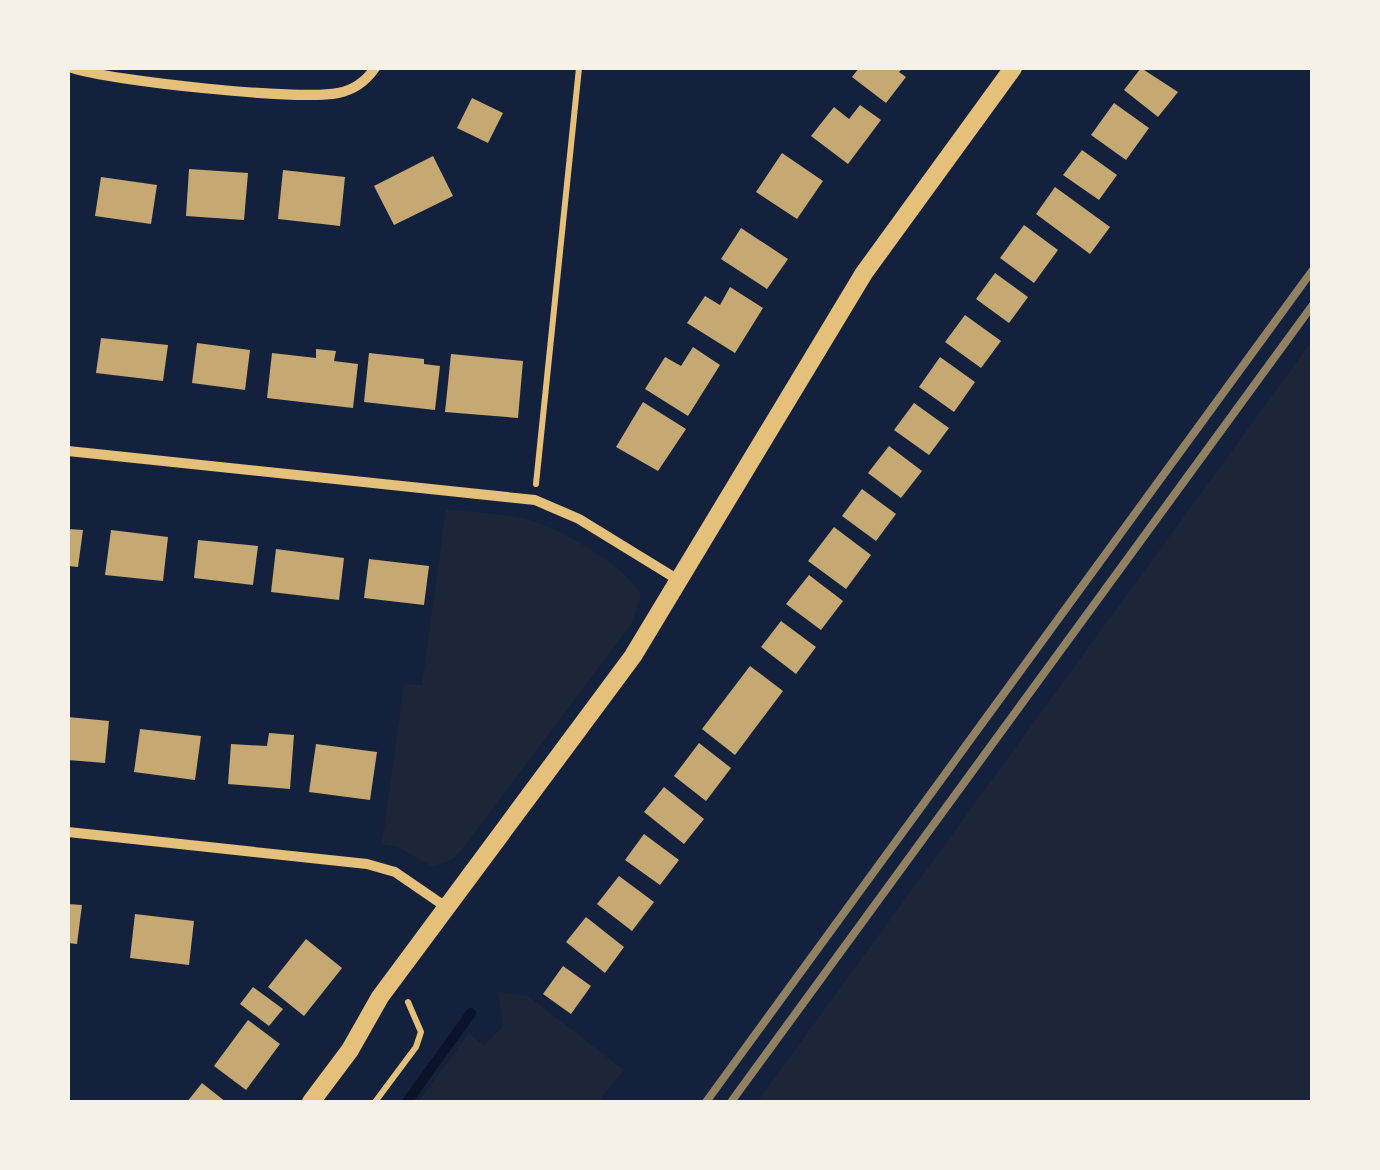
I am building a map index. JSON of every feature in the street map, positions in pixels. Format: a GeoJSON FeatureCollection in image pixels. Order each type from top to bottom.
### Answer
{"type":"FeatureCollection","features":[{"type":"Feature","properties":{"kind":"street"},"geometry":{"type":"LineString","coordinates":[[72,68],[310,95],[346,92],[376,68]]}},
{"type":"Feature","properties":{"kind":"street"},"geometry":{"type":"LineString","coordinates":[[312,1102],[350,1050],[380,997],[633,656],[864,273],[1013,68]]}},
{"type":"Feature","properties":{"kind":"street"},"geometry":{"type":"LineString","coordinates":[[68,450],[535,500],[579,520],[680,580]]}},
{"type":"Feature","properties":{"kind":"street"},"geometry":{"type":"LineString","coordinates":[[68,832],[366,864],[396,872],[446,907]]}},
{"type":"Feature","properties":{"kind":"path"},"geometry":{"type":"LineString","coordinates":[[535,500],[579,68]]}},
{"type":"Feature","properties":{"kind":"path"},"geometry":{"type":"LineString","coordinates":[[375,1102],[416,1047],[421,1032],[408,1007]]}},
{"type":"Feature","properties":{"kind":"shaded area"},"geometry":{"type":"Polygon","coordinates":[[[1312,341],[1312,1102],[757,1102],[1312,341]]]}},
{"type":"Feature","properties":{"kind":"shaded area"},"geometry":{"type":"Polygon","coordinates":[[[446,509],[512,516],[545,525],[611,564],[636,587],[641,597],[631,624],[463,848],[453,859],[433,867],[398,847],[382,844],[404,684],[422,685],[446,509]]]}},
{"type":"Feature","properties":{"kind":"shaded area"},"geometry":{"type":"Polygon","coordinates":[[[498,992],[528,996],[624,1070],[601,1097],[605,1102],[418,1102],[469,1033],[484,1046],[503,1026],[498,992]]]}},
{"type":"Feature","properties":{"kind":"building"},"geometry":{"type":"Polygon","coordinates":[[[859,68],[903,68],[899,72],[906,77],[886,103],[852,77],[859,68]]]}},
{"type":"Feature","properties":{"kind":"building"},"geometry":{"type":"Polygon","coordinates":[[[1141,68],[1178,92],[1158,117],[1124,90],[1141,68]]]}},
{"type":"Feature","properties":{"kind":"building"},"geometry":{"type":"Polygon","coordinates":[[[472,98],[503,113],[488,143],[457,128],[472,98]]]}},
{"type":"Feature","properties":{"kind":"building"},"geometry":{"type":"Polygon","coordinates":[[[1114,103],[1149,128],[1126,160],[1091,135],[1114,103]]]}},
{"type":"Feature","properties":{"kind":"building"},"geometry":{"type":"Polygon","coordinates":[[[860,105],[881,120],[848,164],[811,136],[834,107],[849,119],[860,105]]]}},
{"type":"Feature","properties":{"kind":"building"},"geometry":{"type":"Polygon","coordinates":[[[1082,150],[1117,175],[1099,200],[1063,175],[1082,150]]]}},
{"type":"Feature","properties":{"kind":"building"},"geometry":{"type":"Polygon","coordinates":[[[782,153],[823,181],[797,219],[756,192],[782,153]]]}},
{"type":"Feature","properties":{"kind":"building"},"geometry":{"type":"Polygon","coordinates":[[[433,156],[453,196],[394,225],[374,186],[433,156]]]}},
{"type":"Feature","properties":{"kind":"building"},"geometry":{"type":"Polygon","coordinates":[[[189,169],[248,173],[244,220],[186,216],[189,169]]]}},
{"type":"Feature","properties":{"kind":"building"},"geometry":{"type":"Polygon","coordinates":[[[283,170],[345,177],[340,226],[278,219],[283,170]]]}},
{"type":"Feature","properties":{"kind":"building"},"geometry":{"type":"Polygon","coordinates":[[[101,177],[157,185],[151,224],[95,216],[101,177]]]}},
{"type":"Feature","properties":{"kind":"building"},"geometry":{"type":"Polygon","coordinates":[[[1055,187],[1110,227],[1090,254],[1036,214],[1055,187]]]}},
{"type":"Feature","properties":{"kind":"building"},"geometry":{"type":"Polygon","coordinates":[[[1024,225],[1058,250],[1034,283],[1000,258],[1024,225]]]}},
{"type":"Feature","properties":{"kind":"building"},"geometry":{"type":"Polygon","coordinates":[[[741,228],[788,259],[767,289],[721,259],[741,228]]]}},
{"type":"Feature","properties":{"kind":"building"},"geometry":{"type":"Polygon","coordinates":[[[995,273],[1028,297],[1009,323],[976,299],[995,273]]]}},
{"type":"Feature","properties":{"kind":"building"},"geometry":{"type":"Polygon","coordinates":[[[730,287],[763,308],[735,353],[687,323],[705,296],[720,305],[730,287]]]}},
{"type":"Feature","properties":{"kind":"building"},"geometry":{"type":"Polygon","coordinates":[[[965,315],[1001,341],[981,368],[945,342],[965,315]]]}},
{"type":"Feature","properties":{"kind":"building"},"geometry":{"type":"Polygon","coordinates":[[[101,338],[168,345],[163,381],[96,373],[101,338]]]}},
{"type":"Feature","properties":{"kind":"building"},"geometry":{"type":"Polygon","coordinates":[[[197,343],[250,350],[245,390],[192,383],[197,343]]]}},
{"type":"Feature","properties":{"kind":"building"},"geometry":{"type":"Polygon","coordinates":[[[693,347],[720,365],[688,416],[645,389],[665,357],[681,366],[693,347]]]}},
{"type":"Feature","properties":{"kind":"building"},"geometry":{"type":"Polygon","coordinates":[[[316,349],[336,351],[334,361],[358,364],[353,408],[267,398],[272,353],[316,358],[316,349]]]}},
{"type":"Feature","properties":{"kind":"building"},"geometry":{"type":"Polygon","coordinates":[[[369,353],[424,359],[424,364],[440,366],[435,410],[364,402],[369,353]]]}},
{"type":"Feature","properties":{"kind":"building"},"geometry":{"type":"Polygon","coordinates":[[[451,354],[523,361],[518,418],[445,412],[451,354]]]}},
{"type":"Feature","properties":{"kind":"building"},"geometry":{"type":"Polygon","coordinates":[[[940,357],[975,382],[954,412],[919,387],[940,357]]]}},
{"type":"Feature","properties":{"kind":"building"},"geometry":{"type":"Polygon","coordinates":[[[643,402],[686,429],[658,471],[616,447],[643,402]]]}},
{"type":"Feature","properties":{"kind":"building"},"geometry":{"type":"Polygon","coordinates":[[[914,403],[949,428],[929,455],[894,430],[914,403]]]}},
{"type":"Feature","properties":{"kind":"building"},"geometry":{"type":"Polygon","coordinates":[[[889,446],[922,471],[901,498],[868,473],[889,446]]]}},
{"type":"Feature","properties":{"kind":"building"},"geometry":{"type":"Polygon","coordinates":[[[862,489],[896,514],[876,541],[842,516],[862,489]]]}},
{"type":"Feature","properties":{"kind":"building"},"geometry":{"type":"Polygon","coordinates":[[[834,527],[871,555],[846,589],[808,561],[834,527]]]}},
{"type":"Feature","properties":{"kind":"building"},"geometry":{"type":"Polygon","coordinates":[[[68,529],[83,530],[78,567],[68,566],[68,529]]]}},
{"type":"Feature","properties":{"kind":"building"},"geometry":{"type":"Polygon","coordinates":[[[111,530],[168,537],[163,581],[105,575],[111,530]]]}},
{"type":"Feature","properties":{"kind":"building"},"geometry":{"type":"Polygon","coordinates":[[[198,540],[258,546],[253,585],[194,578],[198,540]]]}},
{"type":"Feature","properties":{"kind":"building"},"geometry":{"type":"Polygon","coordinates":[[[276,549],[344,558],[339,600],[271,592],[276,549]]]}},
{"type":"Feature","properties":{"kind":"building"},"geometry":{"type":"Polygon","coordinates":[[[369,559],[429,566],[424,605],[364,598],[369,559]]]}},
{"type":"Feature","properties":{"kind":"building"},"geometry":{"type":"Polygon","coordinates":[[[809,575],[843,601],[821,630],[786,604],[809,575]]]}},
{"type":"Feature","properties":{"kind":"building"},"geometry":{"type":"Polygon","coordinates":[[[781,621],[816,647],[796,674],[761,647],[781,621]]]}},
{"type":"Feature","properties":{"kind":"building"},"geometry":{"type":"Polygon","coordinates":[[[750,666],[783,691],[735,755],[702,729],[750,666]]]}},
{"type":"Feature","properties":{"kind":"building"},"geometry":{"type":"Polygon","coordinates":[[[68,717],[109,721],[105,763],[68,760],[68,717]]]}},
{"type":"Feature","properties":{"kind":"building"},"geometry":{"type":"Polygon","coordinates":[[[140,729],[201,736],[195,780],[134,772],[140,729]]]}},
{"type":"Feature","properties":{"kind":"building"},"geometry":{"type":"Polygon","coordinates":[[[269,733],[294,735],[290,789],[228,784],[231,744],[267,746],[269,733]]]}},
{"type":"Feature","properties":{"kind":"building"},"geometry":{"type":"Polygon","coordinates":[[[699,743],[731,768],[706,801],[674,776],[699,743]]]}},
{"type":"Feature","properties":{"kind":"building"},"geometry":{"type":"Polygon","coordinates":[[[316,744],[377,752],[370,800],[309,792],[316,744]]]}},
{"type":"Feature","properties":{"kind":"building"},"geometry":{"type":"Polygon","coordinates":[[[664,787],[704,819],[684,844],[644,812],[664,787]]]}},
{"type":"Feature","properties":{"kind":"building"},"geometry":{"type":"Polygon","coordinates":[[[644,834],[679,860],[660,885],[625,860],[644,834]]]}},
{"type":"Feature","properties":{"kind":"building"},"geometry":{"type":"Polygon","coordinates":[[[619,876],[654,902],[632,931],[597,904],[619,876]]]}},
{"type":"Feature","properties":{"kind":"building"},"geometry":{"type":"Polygon","coordinates":[[[68,904],[82,905],[77,944],[68,943],[68,904]]]}},
{"type":"Feature","properties":{"kind":"building"},"geometry":{"type":"Polygon","coordinates":[[[135,914],[194,921],[189,965],[130,958],[135,914]]]}},
{"type":"Feature","properties":{"kind":"building"},"geometry":{"type":"Polygon","coordinates":[[[586,917],[624,947],[605,973],[566,942],[586,917]]]}},
{"type":"Feature","properties":{"kind":"building"},"geometry":{"type":"Polygon","coordinates":[[[306,939],[342,968],[304,1016],[268,987],[306,939]]]}},
{"type":"Feature","properties":{"kind":"building"},"geometry":{"type":"Polygon","coordinates":[[[563,966],[591,986],[571,1014],[543,994],[563,966]]]}},
{"type":"Feature","properties":{"kind":"building"},"geometry":{"type":"Polygon","coordinates":[[[253,987],[283,1009],[269,1026],[240,1004],[253,987]]]}},
{"type":"Feature","properties":{"kind":"building"},"geometry":{"type":"Polygon","coordinates":[[[248,1020],[280,1044],[246,1090],[214,1066],[248,1020]]]}},
{"type":"Feature","properties":{"kind":"building"},"geometry":{"type":"Polygon","coordinates":[[[202,1083],[226,1102],[187,1102],[202,1083]]]}},
{"type":"Feature","properties":{"kind":"waterway"},"geometry":{"type":"LineString","coordinates":[[407,1102],[471,1013]]}},
{"type":"Feature","properties":{"kind":"railway"},"geometry":{"type":"LineString","coordinates":[[706,1102],[1312,271]]}},
{"type":"Feature","properties":{"kind":"railway"},"geometry":{"type":"LineString","coordinates":[[731,1102],[1312,306]]}}]}
